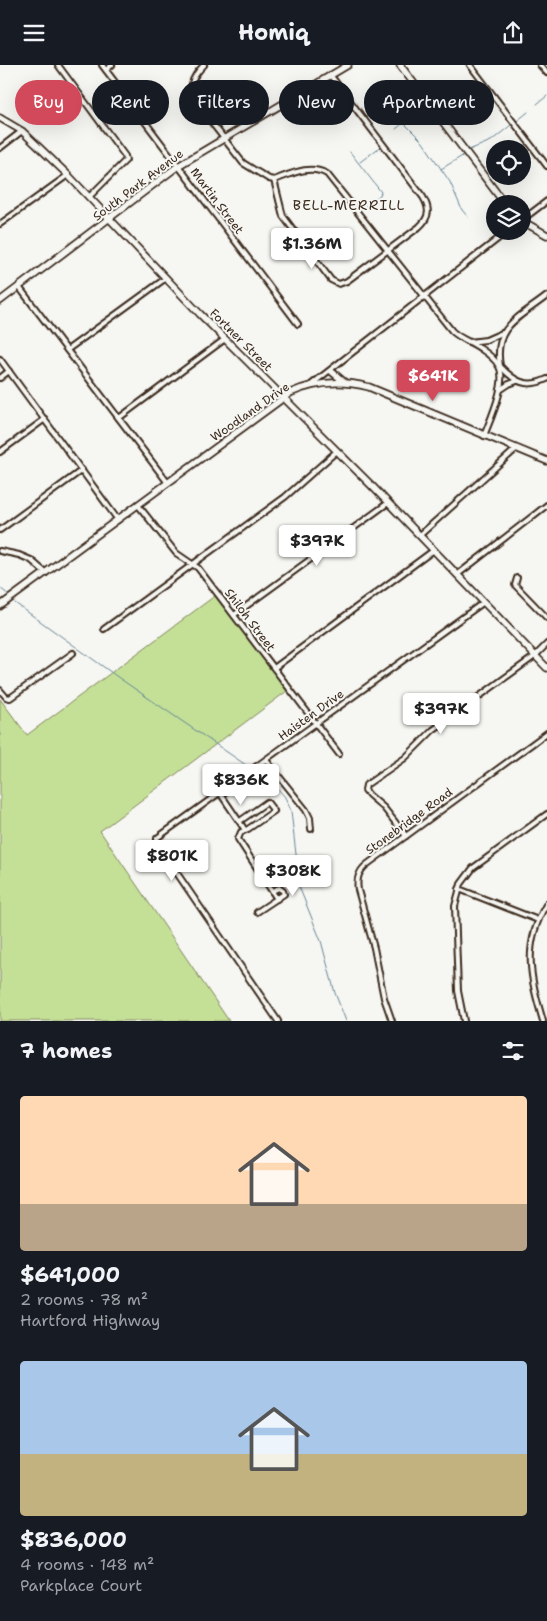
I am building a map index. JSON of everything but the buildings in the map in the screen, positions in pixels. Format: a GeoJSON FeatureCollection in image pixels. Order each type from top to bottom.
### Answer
{"type":"FeatureCollection","features":[{"type":"Feature","properties":{"kind":"street"},"geometry":{"type":"LineString","coordinates":[[58,65],[125,156],[126,160],[89,197]]}},
{"type":"Feature","properties":{"kind":"street","name":"Martin Street"},"geometry":{"type":"LineString","coordinates":[[102,65],[298,324]]}},
{"type":"Feature","properties":{"kind":"street"},"geometry":{"type":"LineString","coordinates":[[106,70],[112,65]]}},
{"type":"Feature","properties":{"kind":"street"},"geometry":{"type":"LineString","coordinates":[[204,65],[194,77],[192,93],[198,105],[246,166],[261,175],[274,179],[308,169],[318,170],[327,174],[452,331],[481,349],[517,381]]}},
{"type":"Feature","properties":{"kind":"street","name":"South Park Avenue"},"geometry":{"type":"LineString","coordinates":[[0,301],[178,166],[348,65]]}},
{"type":"Feature","properties":{"kind":"street"},"geometry":{"type":"LineString","coordinates":[[400,65],[498,195]]}},
{"type":"Feature","properties":{"kind":"street"},"geometry":{"type":"LineString","coordinates":[[470,65],[547,166]]}},
{"type":"Feature","properties":{"kind":"street"},"geometry":{"type":"LineString","coordinates":[[540,65],[547,73]]}},
{"type":"Feature","properties":{"kind":"street"},"geometry":{"type":"LineString","coordinates":[[274,179],[283,216],[334,283],[344,283],[423,223],[429,211],[427,202],[331,76]]}},
{"type":"Feature","properties":{"kind":"street","name":"Fortner Street"},"geometry":{"type":"LineString","coordinates":[[0,118],[22,131],[68,175],[225,339],[420,535],[547,668]]}},
{"type":"Feature","properties":{"kind":"street"},"geometry":{"type":"LineString","coordinates":[[0,148],[22,131]]}},
{"type":"Feature","properties":{"kind":"street"},"geometry":{"type":"LineString","coordinates":[[0,224],[68,175]]}},
{"type":"Feature","properties":{"kind":"street"},"geometry":{"type":"LineString","coordinates":[[531,214],[547,201]]}},
{"type":"Feature","properties":{"kind":"street"},"geometry":{"type":"LineString","coordinates":[[531,226],[547,235]]}},
{"type":"Feature","properties":{"kind":"street","name":"Woodland Drive"},"geometry":{"type":"LineString","coordinates":[[0,606],[284,398],[298,389],[312,384],[331,371],[497,240]]}},
{"type":"Feature","properties":{"kind":"street"},"geometry":{"type":"LineString","coordinates":[[68,350],[166,278]]}},
{"type":"Feature","properties":{"kind":"street"},"geometry":{"type":"LineString","coordinates":[[19,287],[168,483]]}},
{"type":"Feature","properties":{"kind":"street"},"geometry":{"type":"LineString","coordinates":[[469,342],[486,340],[503,332],[547,296]]}},
{"type":"Feature","properties":{"kind":"street"},"geometry":{"type":"LineString","coordinates":[[484,436],[500,390],[498,349],[503,332]]}},
{"type":"Feature","properties":{"kind":"street"},"geometry":{"type":"LineString","coordinates":[[119,418],[225,339]]}},
{"type":"Feature","properties":{"kind":"street"},"geometry":{"type":"LineString","coordinates":[[0,359],[118,520]]}},
{"type":"Feature","properties":{"kind":"street"},"geometry":{"type":"LineString","coordinates":[[0,378],[9,371]]}},
{"type":"Feature","properties":{"kind":"street"},"geometry":{"type":"LineString","coordinates":[[331,371],[344,383]]}},
{"type":"Feature","properties":{"kind":"street"},"geometry":{"type":"LineString","coordinates":[[500,390],[517,381],[536,383],[547,379]]}},
{"type":"Feature","properties":{"kind":"street"},"geometry":{"type":"LineString","coordinates":[[312,384],[344,383],[381,391],[547,461]]}},
{"type":"Feature","properties":{"kind":"street"},"geometry":{"type":"LineString","coordinates":[[0,452],[44,419]]}},
{"type":"Feature","properties":{"kind":"street"},"geometry":{"type":"LineString","coordinates":[[420,535],[516,449]]}},
{"type":"Feature","properties":{"kind":"street"},"geometry":{"type":"LineString","coordinates":[[104,629],[285,497],[337,451]]}},
{"type":"Feature","properties":{"kind":"street"},"geometry":{"type":"LineString","coordinates":[[0,530],[82,470]]}},
{"type":"Feature","properties":{"kind":"street"},"geometry":{"type":"LineString","coordinates":[[234,615],[388,503]]}},
{"type":"Feature","properties":{"kind":"street","name":"Shiloh Street"},"geometry":{"type":"LineString","coordinates":[[138,505],[176,553],[198,568],[339,754]]}},
{"type":"Feature","properties":{"kind":"street"},"geometry":{"type":"LineString","coordinates":[[457,575],[547,505]]}},
{"type":"Feature","properties":{"kind":"street"},"geometry":{"type":"LineString","coordinates":[[274,668],[434,550]]}},
{"type":"Feature","properties":{"kind":"street"},"geometry":{"type":"LineString","coordinates":[[0,551],[31,560],[46,573]]}},
{"type":"Feature","properties":{"kind":"street"},"geometry":{"type":"LineString","coordinates":[[517,578],[516,585],[547,618]]}},
{"type":"Feature","properties":{"kind":"street","name":"Haisten Drive"},"geometry":{"type":"LineString","coordinates":[[278,1021],[156,843],[159,836],[484,602]]}},
{"type":"Feature","properties":{"kind":"street"},"geometry":{"type":"LineString","coordinates":[[406,836],[384,807],[369,795],[365,787],[406,758],[433,730],[547,645]]}},
{"type":"Feature","properties":{"kind":"street"},"geometry":{"type":"LineString","coordinates":[[0,690],[6,697],[10,698],[73,653]]}},
{"type":"Feature","properties":{"kind":"street","name":"Stonebridge Road"},"geometry":{"type":"LineString","coordinates":[[392,1021],[384,998],[358,890],[357,881],[359,873],[364,866],[547,733]]}},
{"type":"Feature","properties":{"kind":"street"},"geometry":{"type":"LineString","coordinates":[[266,760],[306,810],[310,818],[311,829]]}},
{"type":"Feature","properties":{"kind":"street"},"geometry":{"type":"LineString","coordinates":[[220,793],[245,831]]}},
{"type":"Feature","properties":{"kind":"street"},"geometry":{"type":"LineString","coordinates":[[240,821],[267,802],[274,811],[240,834],[238,841],[277,899]]}},
{"type":"Feature","properties":{"kind":"street"},"geometry":{"type":"LineString","coordinates":[[464,1021],[458,991],[455,906],[459,889],[464,878],[473,868],[547,814]]}},
{"type":"Feature","properties":{"kind":"street"},"geometry":{"type":"LineString","coordinates":[[257,912],[283,895],[283,891],[279,888],[272,891]]}},
{"type":"Feature","properties":{"kind":"street"},"geometry":{"type":"LineString","coordinates":[[459,889],[538,920]]}},
{"type":"Feature","properties":{"kind":"street"},"geometry":{"type":"LineString","coordinates":[[543,1021],[532,979],[530,962],[532,938],[538,920],[547,903]]}},
{"type":"Feature","properties":{"kind":"green space"},"geometry":{"type":"Polygon","coordinates":[[[216,595],[287,691],[100,831],[229,1021],[0,1021],[0,699],[27,735],[216,595]]]}},
{"type":"Feature","properties":{"kind":"waterway"},"geometry":{"type":"LineString","coordinates":[[537,104],[547,96]]}},
{"type":"Feature","properties":{"kind":"waterway"},"geometry":{"type":"LineString","coordinates":[[517,121],[528,112]]}},
{"type":"Feature","properties":{"kind":"waterway"},"geometry":{"type":"LineString","coordinates":[[396,129],[405,124],[422,141],[450,182],[462,210],[468,217]]}},
{"type":"Feature","properties":{"kind":"waterway"},"geometry":{"type":"LineString","coordinates":[[469,150],[491,141],[511,125]]}},
{"type":"Feature","properties":{"kind":"waterway"},"geometry":{"type":"LineString","coordinates":[[360,162],[380,147]]}},
{"type":"Feature","properties":{"kind":"waterway"},"geometry":{"type":"LineString","coordinates":[[350,152],[381,192],[380,195],[360,210]]}},
{"type":"Feature","properties":{"kind":"waterway"},"geometry":{"type":"LineString","coordinates":[[441,169],[464,155]]}},
{"type":"Feature","properties":{"kind":"waterway"},"geometry":{"type":"LineString","coordinates":[[0,588],[9,595]]}},
{"type":"Feature","properties":{"kind":"waterway"},"geometry":{"type":"LineString","coordinates":[[15,603],[119,678],[243,763],[278,789],[285,797],[291,811],[300,889],[321,941],[335,993],[346,1021]]}},
{"type":"Feature","properties":{"kind":"district","name":"BELL-MERRILL"},"geometry":{"type":"Point","coordinates":[349,205]}}]}
